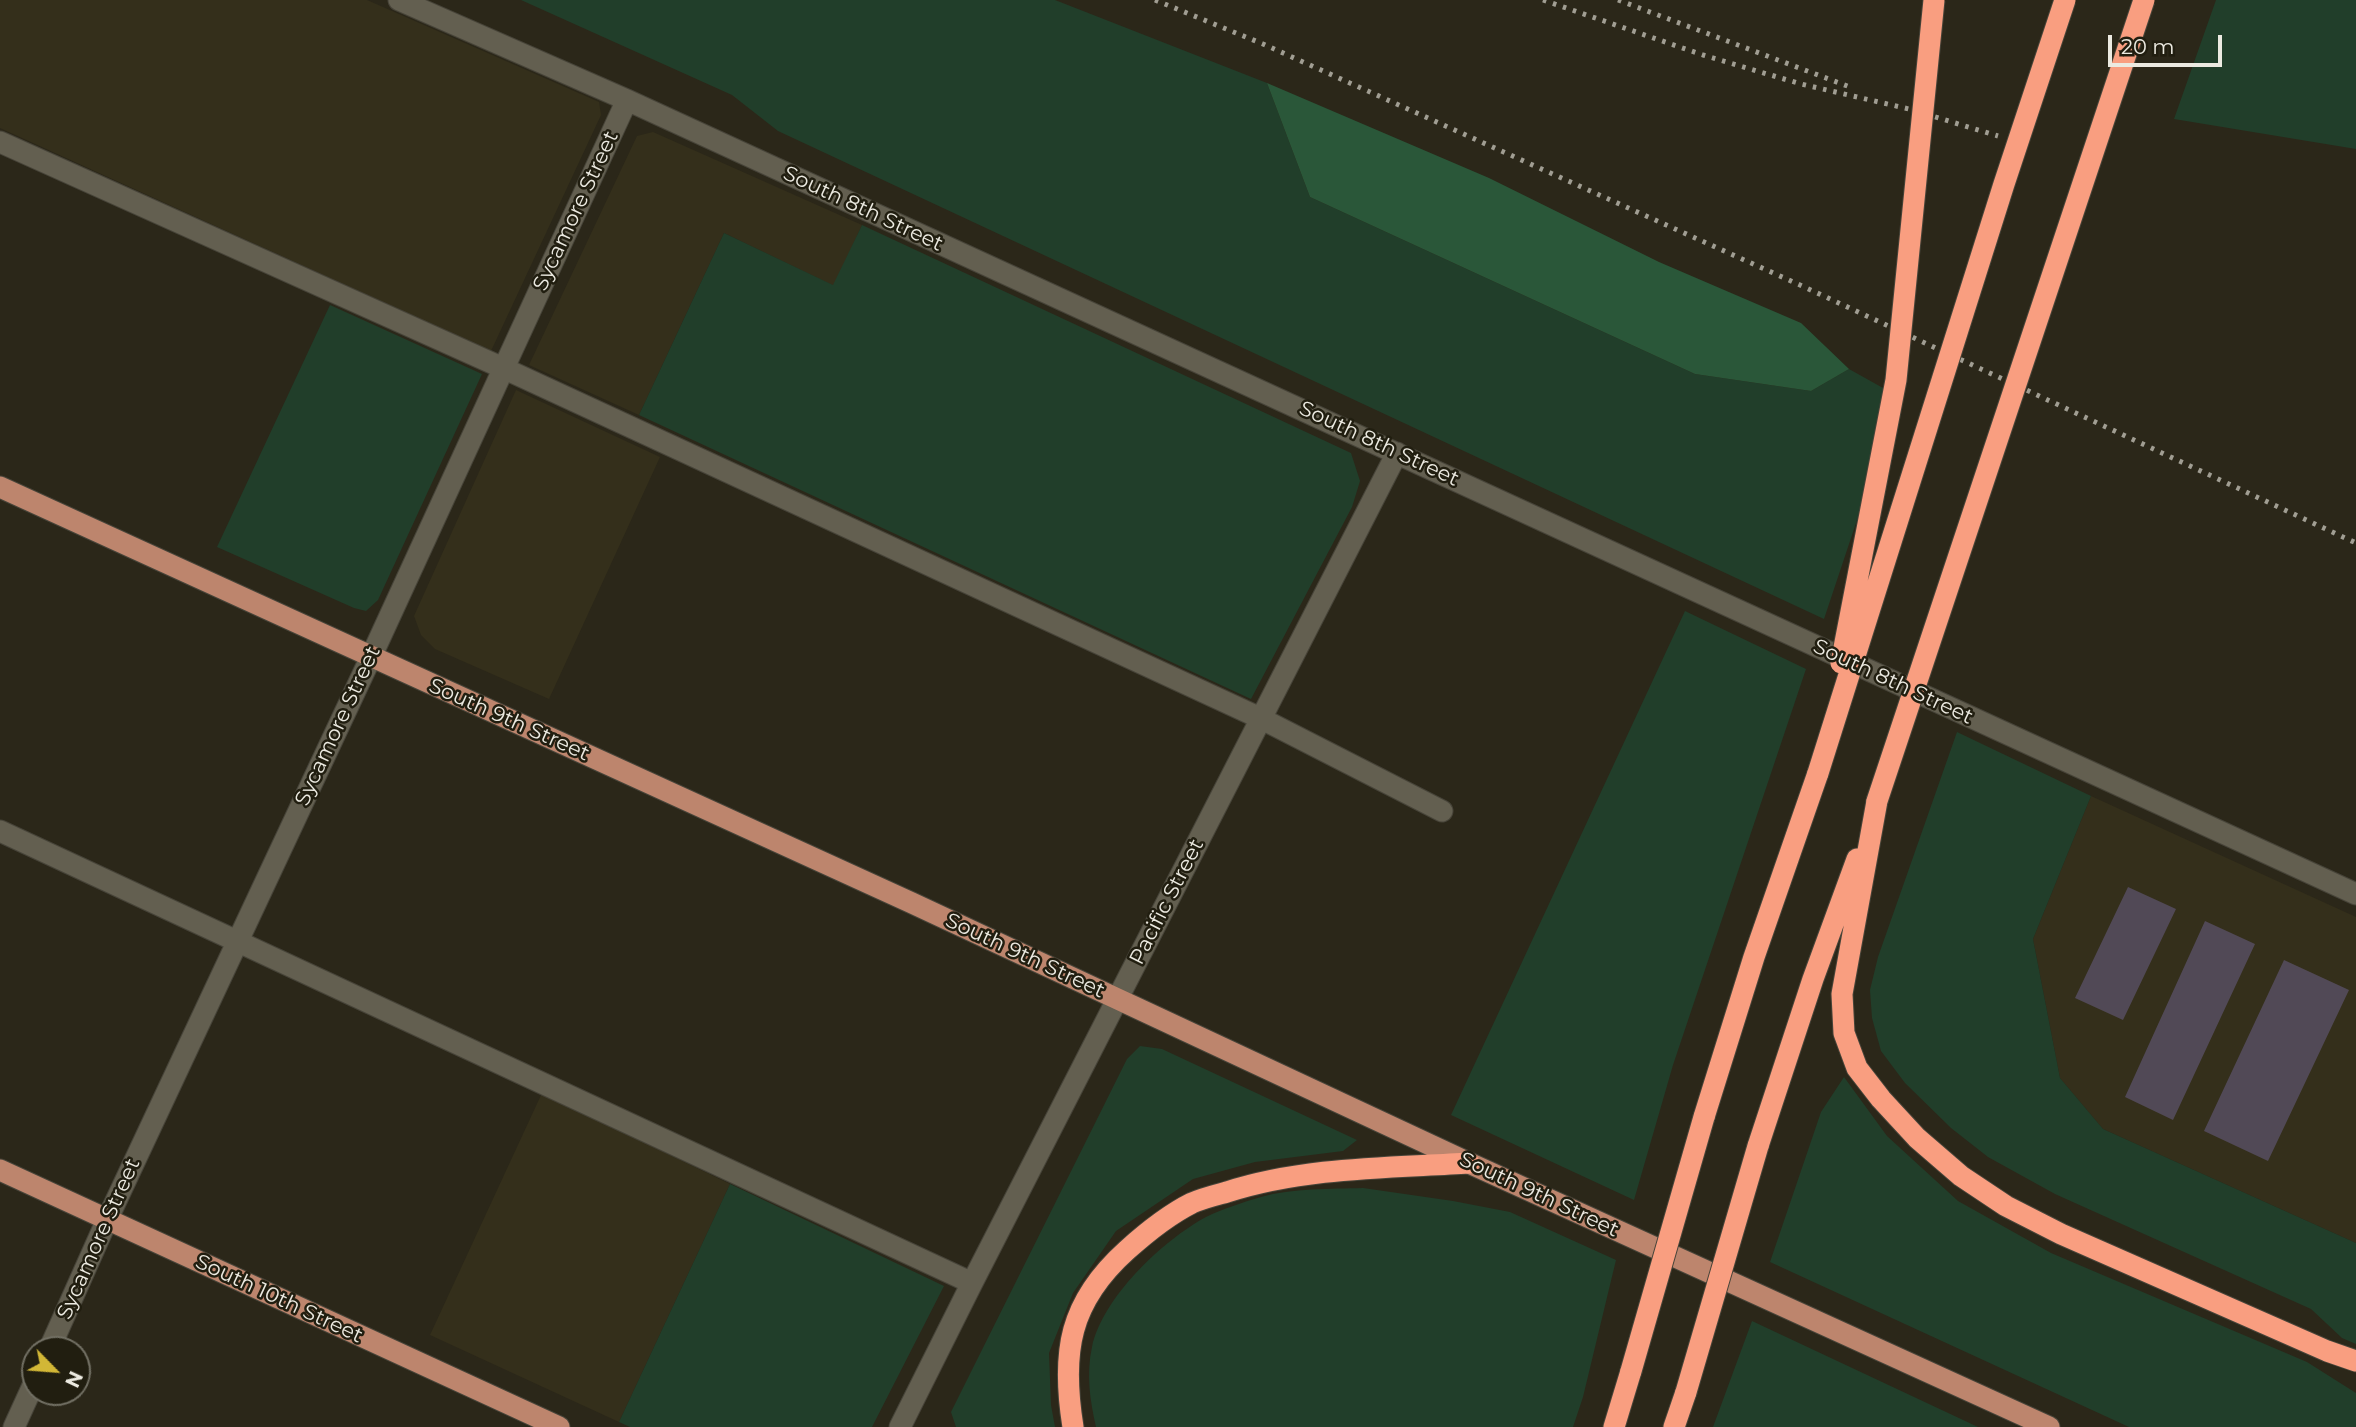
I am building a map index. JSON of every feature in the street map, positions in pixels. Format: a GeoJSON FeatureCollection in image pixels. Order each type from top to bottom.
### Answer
{"type":"FeatureCollection","features":[{"type":"Feature","properties":{"kind":"highway"},"geometry":{"type":"LineString","coordinates":[[1818,773],[1896,380],[1934,0]]}},
{"type":"Feature","properties":{"kind":"highway"},"geometry":{"type":"LineString","coordinates":[[1614,1427],[1704,1117],[1754,957],[1818,773],[2004,184],[2065,0]]}},
{"type":"Feature","properties":{"kind":"highway"},"geometry":{"type":"LineString","coordinates":[[1674,1427],[1758,1146],[1813,979],[1878,801],[2144,0]]}},
{"type":"Feature","properties":{"kind":"highway"},"geometry":{"type":"LineString","coordinates":[[1878,801],[1842,994],[1844,1033],[1857,1068],[1881,1099],[1917,1138],[1961,1176],[2006,1206],[2061,1234],[2327,1351],[2356,1361]]}},
{"type":"Feature","properties":{"kind":"highway"},"geometry":{"type":"LineString","coordinates":[[1073,1427],[1067,1392],[1072,1331],[1087,1296],[1109,1266],[1148,1231],[1193,1202],[1260,1181],[1342,1171],[1469,1163]]}},
{"type":"Feature","properties":{"kind":"highway"},"geometry":{"type":"LineString","coordinates":[[2327,1351],[2356,1371]]}},
{"type":"Feature","properties":{"kind":"main road","name":"South 9th Street"},"geometry":{"type":"LineString","coordinates":[[0,487],[2049,1427]]}},
{"type":"Feature","properties":{"kind":"main road","name":"South 10th Street"},"geometry":{"type":"LineString","coordinates":[[0,1170],[559,1427]]}},
{"type":"Feature","properties":{"kind":"street","name":"South 8th Street"},"geometry":{"type":"LineString","coordinates":[[399,0],[627,100],[2356,894]]}},
{"type":"Feature","properties":{"kind":"street","name":"Sycamore Street"},"geometry":{"type":"LineString","coordinates":[[55,1336],[627,100]]}},
{"type":"Feature","properties":{"kind":"street"},"geometry":{"type":"LineString","coordinates":[[0,142],[503,368],[1260,718],[1443,811]]}},
{"type":"Feature","properties":{"kind":"street","name":"Pacific Street"},"geometry":{"type":"LineString","coordinates":[[900,1427],[1397,453]]}},
{"type":"Feature","properties":{"kind":"street"},"geometry":{"type":"LineString","coordinates":[[0,831],[972,1283]]}},
{"type":"Feature","properties":{"kind":"street"},"geometry":{"type":"LineString","coordinates":[[14,1427],[24,1406]]}},
{"type":"Feature","properties":{"kind":"shaded area"},"geometry":{"type":"Polygon","coordinates":[[[0,0],[367,0],[599,102],[601,115],[491,351],[0,128],[0,0]]]}},
{"type":"Feature","properties":{"kind":"shaded area"},"geometry":{"type":"Polygon","coordinates":[[[653,132],[862,225],[834,286],[724,233],[639,415],[529,365],[637,136],[653,132]]]}},
{"type":"Feature","properties":{"kind":"shaded area"},"geometry":{"type":"Polygon","coordinates":[[[516,390],[660,457],[549,699],[435,649],[421,635],[414,616],[516,390]]]}},
{"type":"Feature","properties":{"kind":"shaded area"},"geometry":{"type":"Polygon","coordinates":[[[2091,796],[2356,917],[2356,1243],[2103,1129],[2060,1078],[2033,939],[2091,796]]]}},
{"type":"Feature","properties":{"kind":"shaded area"},"geometry":{"type":"Polygon","coordinates":[[[542,1093],[730,1184],[619,1422],[430,1335],[542,1093]]]}},
{"type":"Feature","properties":{"kind":"green space"},"geometry":{"type":"Polygon","coordinates":[[[521,0],[1055,0],[1267,83],[1310,197],[1695,374],[1811,391],[1849,369],[1892,393],[1857,520],[1824,619],[778,131],[732,95],[521,0]]]}},
{"type":"Feature","properties":{"kind":"green space"},"geometry":{"type":"Polygon","coordinates":[[[2216,0],[2356,0],[2356,149],[2174,119],[2216,0]]]}},
{"type":"Feature","properties":{"kind":"green space"},"geometry":{"type":"Polygon","coordinates":[[[1267,83],[1489,178],[1659,262],[1801,323],[1849,369],[1811,391],[1695,374],[1310,197],[1267,83]]]}},
{"type":"Feature","properties":{"kind":"green space"},"geometry":{"type":"Polygon","coordinates":[[[862,225],[1351,453],[1360,481],[1352,507],[1251,699],[639,415],[724,233],[833,285],[862,225]]]}},
{"type":"Feature","properties":{"kind":"green space"},"geometry":{"type":"Polygon","coordinates":[[[330,305],[482,374],[378,600],[366,611],[217,547],[330,305]]]}},
{"type":"Feature","properties":{"kind":"green space"},"geometry":{"type":"Polygon","coordinates":[[[1685,611],[1806,669],[1673,1065],[1634,1200],[1451,1115],[1685,611]]]}},
{"type":"Feature","properties":{"kind":"green space"},"geometry":{"type":"Polygon","coordinates":[[[1957,732],[2091,796],[2033,939],[2060,1078],[2103,1129],[2356,1243],[2356,1344],[2342,1338],[2311,1309],[2055,1194],[1988,1157],[1951,1128],[1905,1083],[1881,1051],[1872,1018],[1870,990],[1878,957],[1957,732]]]}},
{"type":"Feature","properties":{"kind":"green space"},"geometry":{"type":"Polygon","coordinates":[[[1140,1046],[1162,1049],[1357,1140],[1343,1151],[1255,1162],[1193,1179],[1116,1231],[1073,1293],[1049,1353],[1051,1405],[1055,1427],[956,1427],[951,1412],[1127,1059],[1140,1046]]]}},
{"type":"Feature","properties":{"kind":"green space"},"geometry":{"type":"Polygon","coordinates":[[[1844,1077],[1887,1136],[1958,1201],[2051,1253],[2307,1362],[2356,1393],[2356,1427],[2129,1427],[1770,1262],[1821,1112],[1844,1077]]]}},
{"type":"Feature","properties":{"kind":"green space"},"geometry":{"type":"Polygon","coordinates":[[[730,1184],[944,1286],[872,1427],[630,1427],[619,1422],[730,1184]]]}},
{"type":"Feature","properties":{"kind":"green space"},"geometry":{"type":"Polygon","coordinates":[[[1363,1188],[1510,1212],[1616,1260],[1583,1397],[1573,1427],[1096,1427],[1089,1367],[1098,1328],[1121,1290],[1153,1255],[1206,1217],[1247,1201],[1298,1190],[1363,1188]]]}},
{"type":"Feature","properties":{"kind":"green space"},"geometry":{"type":"Polygon","coordinates":[[[1752,1321],[1978,1427],[1713,1427],[1752,1321]]]}},
{"type":"Feature","properties":{"kind":"building"},"geometry":{"type":"Polygon","coordinates":[[[2128,887],[2176,909],[2123,1020],[2075,998],[2128,887]]]}},
{"type":"Feature","properties":{"kind":"building"},"geometry":{"type":"Polygon","coordinates":[[[2205,921],[2255,944],[2173,1120],[2125,1097],[2205,921]]]}},
{"type":"Feature","properties":{"kind":"building"},"geometry":{"type":"Polygon","coordinates":[[[2284,960],[2349,990],[2268,1161],[2204,1131],[2284,960]]]}},
{"type":"Feature","properties":{"kind":"railway"},"geometry":{"type":"LineString","coordinates":[[1155,0],[1263,44],[1800,285],[2356,543]]}},
{"type":"Feature","properties":{"kind":"railway"},"geometry":{"type":"LineString","coordinates":[[1543,0],[1703,55],[1801,84],[1909,109],[1998,136]]}},
{"type":"Feature","properties":{"kind":"railway"},"geometry":{"type":"LineString","coordinates":[[1618,0],[1850,87]]}}]}
